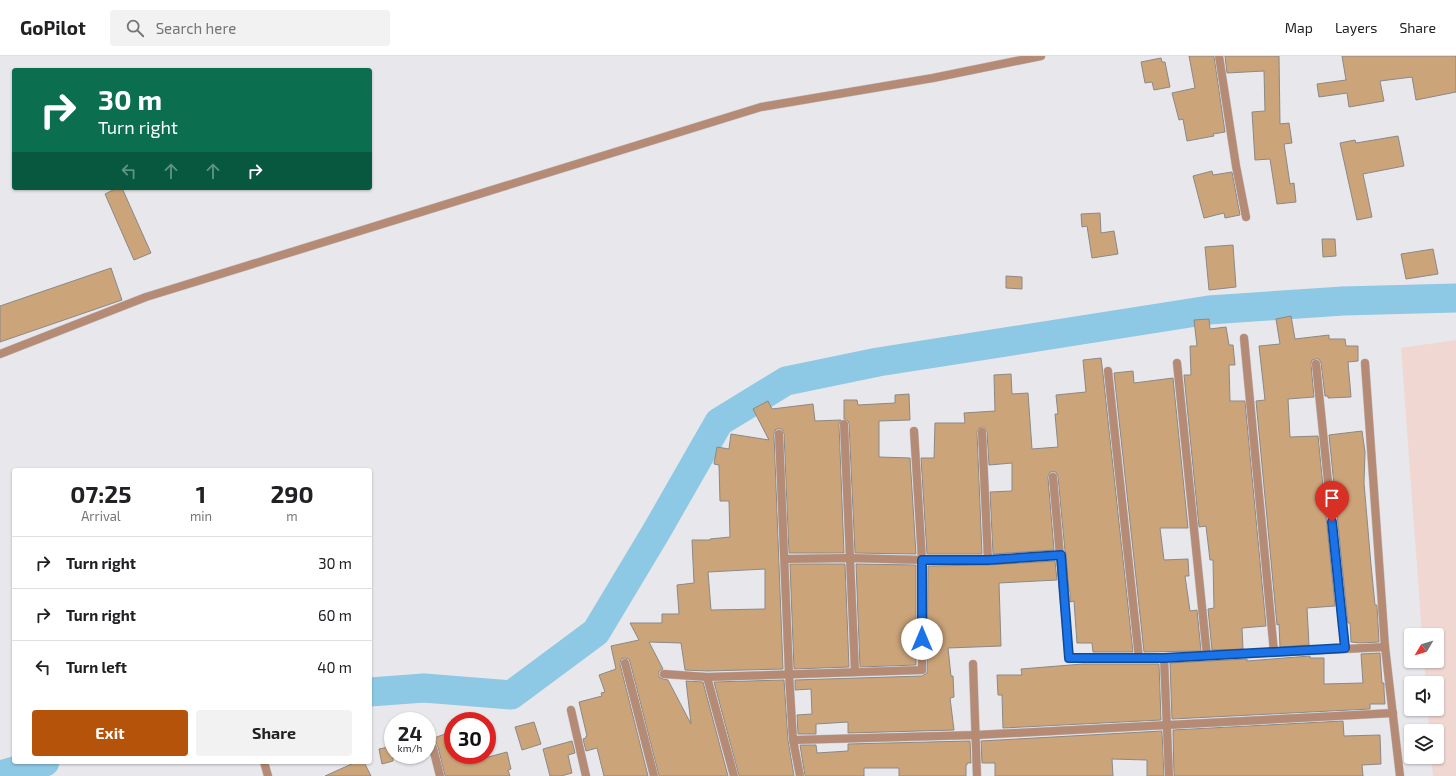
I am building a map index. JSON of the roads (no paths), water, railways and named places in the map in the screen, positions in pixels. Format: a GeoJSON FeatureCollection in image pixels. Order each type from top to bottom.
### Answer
{"type":"FeatureCollection","features":[{"type":"Feature","properties":{"kind":"street"},"geometry":{"type":"LineString","coordinates":[[0,354],[146,297],[761,107],[934,78],[1041,56]]}},
{"type":"Feature","properties":{"kind":"street"},"geometry":{"type":"LineString","coordinates":[[1219,56],[1236,166],[1246,217]]}},
{"type":"Feature","properties":{"kind":"street"},"geometry":{"type":"LineString","coordinates":[[1244,338],[1274,652]]}},
{"type":"Feature","properties":{"kind":"street"},"geometry":{"type":"LineString","coordinates":[[1177,363],[1207,656]]}},
{"type":"Feature","properties":{"kind":"street"},"geometry":{"type":"LineString","coordinates":[[1365,363],[1385,647],[1400,776]]}},
{"type":"Feature","properties":{"kind":"street"},"geometry":{"type":"LineString","coordinates":[[1316,364],[1345,648]]}},
{"type":"Feature","properties":{"kind":"street"},"geometry":{"type":"LineString","coordinates":[[1108,372],[1139,658]]}},
{"type":"Feature","properties":{"kind":"street"},"geometry":{"type":"LineString","coordinates":[[844,424],[855,671]]}},
{"type":"Feature","properties":{"kind":"street"},"geometry":{"type":"LineString","coordinates":[[664,674],[707,677],[922,670],[922,560],[914,431]]}},
{"type":"Feature","properties":{"kind":"street"},"geometry":{"type":"LineString","coordinates":[[982,432],[988,560]]}},
{"type":"Feature","properties":{"kind":"street"},"geometry":{"type":"LineString","coordinates":[[779,434],[793,740],[800,776]]}},
{"type":"Feature","properties":{"kind":"street"},"geometry":{"type":"LineString","coordinates":[[1053,478],[1069,658],[1164,658],[1385,647]]}},
{"type":"Feature","properties":{"kind":"street"},"geometry":{"type":"LineString","coordinates":[[785,559],[850,558],[988,560],[1061,555]]}},
{"type":"Feature","properties":{"kind":"street"},"geometry":{"type":"LineString","coordinates":[[1164,658],[1168,724],[1169,776]]}},
{"type":"Feature","properties":{"kind":"street"},"geometry":{"type":"LineString","coordinates":[[625,663],[654,776]]}},
{"type":"Feature","properties":{"kind":"street"},"geometry":{"type":"LineString","coordinates":[[974,664],[977,776]]}},
{"type":"Feature","properties":{"kind":"street"},"geometry":{"type":"LineString","coordinates":[[707,677],[734,776]]}},
{"type":"Feature","properties":{"kind":"street"},"geometry":{"type":"LineString","coordinates":[[571,710],[586,776]]}},
{"type":"Feature","properties":{"kind":"street"},"geometry":{"type":"LineString","coordinates":[[793,740],[976,735],[1393,713]]}},
{"type":"Feature","properties":{"kind":"street"},"geometry":{"type":"LineString","coordinates":[[436,760],[440,776]]}},
{"type":"Feature","properties":{"kind":"street"},"geometry":{"type":"LineString","coordinates":[[265,764],[268,776]]}},
{"type":"Feature","properties":{"kind":"waterway"},"geometry":{"type":"LineString","coordinates":[[372,692],[424,688],[511,695],[596,632],[656,532],[719,422],[786,381],[878,362],[1209,310],[1343,301],[1456,298]]}},
{"type":"Feature","properties":{"kind":"waterway"},"geometry":{"type":"LineString","coordinates":[[0,775],[38,764]]}}]}
